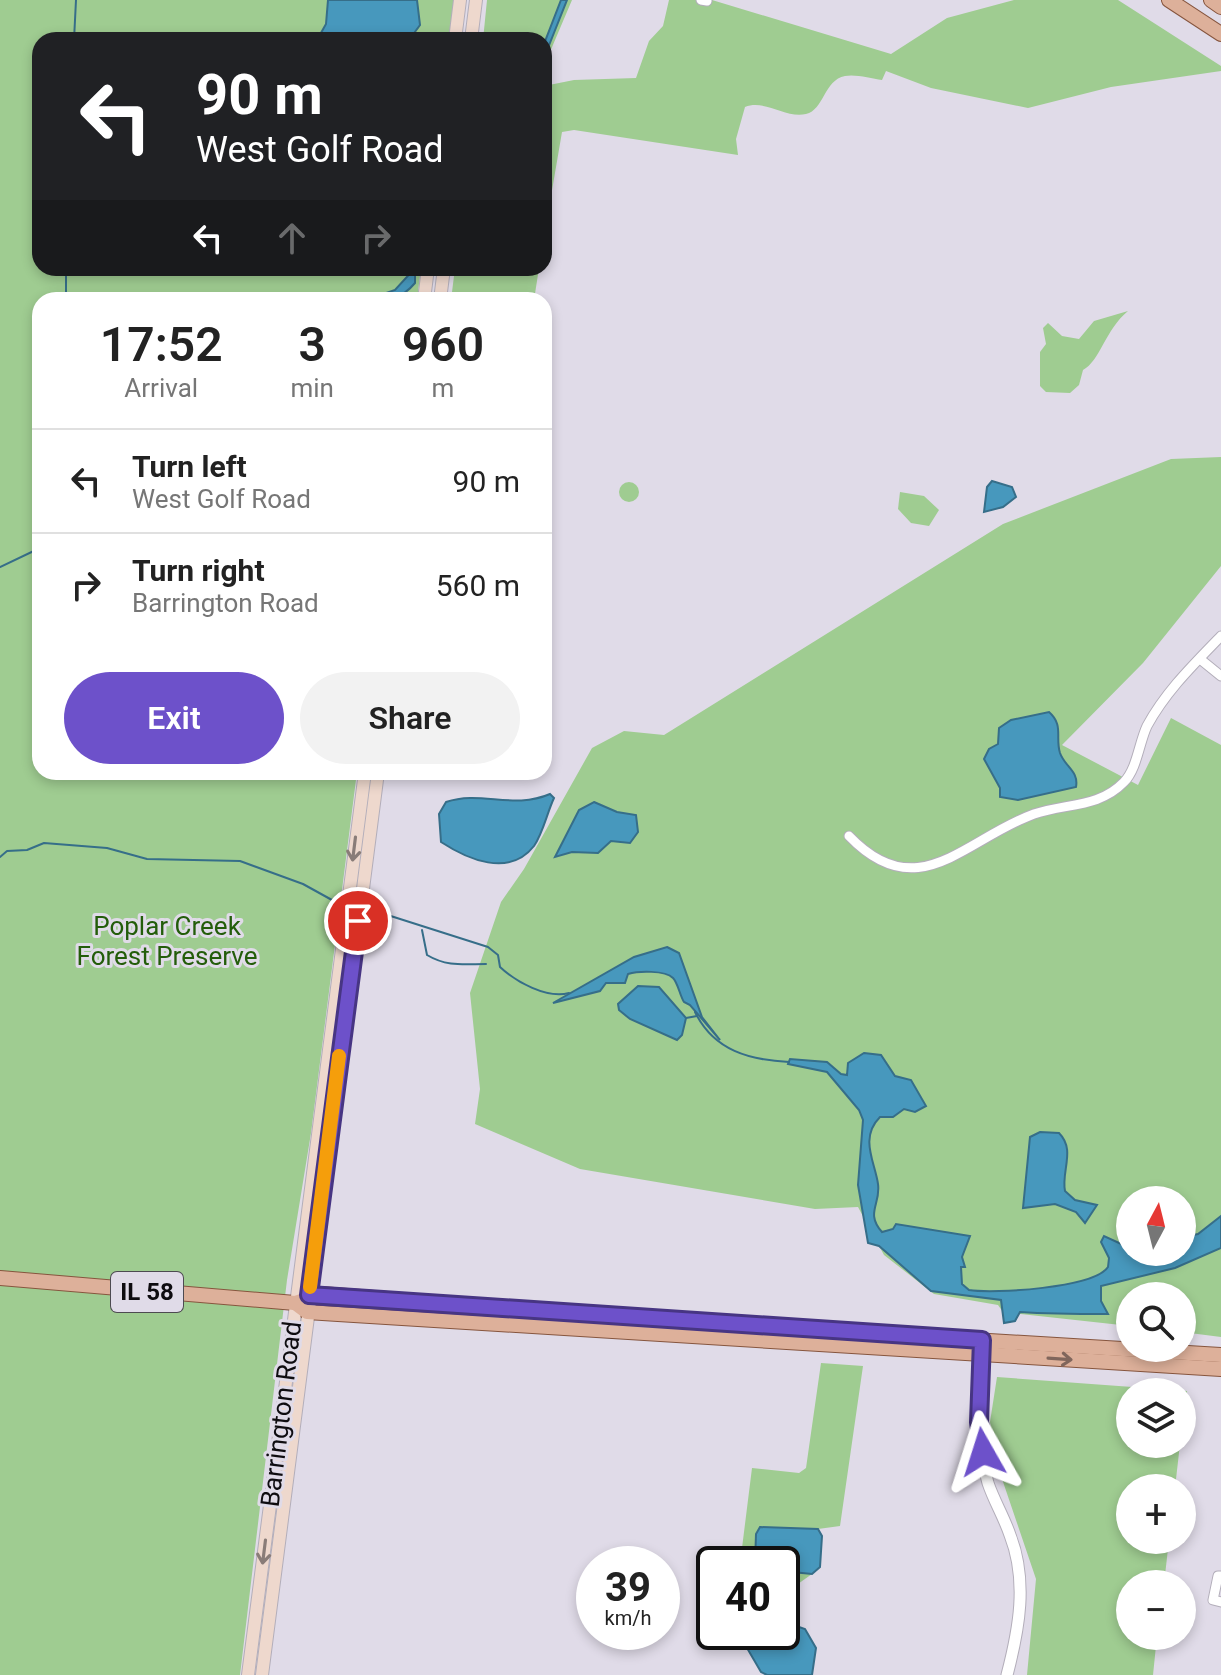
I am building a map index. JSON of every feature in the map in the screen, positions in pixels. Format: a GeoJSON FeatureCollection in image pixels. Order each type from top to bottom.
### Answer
{"type":"FeatureCollection","features":[{"type":"Feature","properties":{"kind":"main road"},"geometry":{"type":"LineString","coordinates":[[456,32],[460,0]]}},
{"type":"Feature","properties":{"kind":"main road"},"geometry":{"type":"LineString","coordinates":[[472,32],[476,0]]}},
{"type":"Feature","properties":{"kind":"main road"},"geometry":{"type":"LineString","coordinates":[[1169,0],[1221,34]]}},
{"type":"Feature","properties":{"kind":"main road"},"geometry":{"type":"LineString","coordinates":[[1211,0],[1221,7]]}},
{"type":"Feature","properties":{"kind":"main road","name":"Barrington Road"},"geometry":{"type":"LineString","coordinates":[[262,1675],[301,1307],[364,780]]}},
{"type":"Feature","properties":{"kind":"main road","name":"Barrington Road"},"geometry":{"type":"LineString","coordinates":[[309,1295],[377,780]]}},
{"type":"Feature","properties":{"kind":"main road","name":"IL 58"},"geometry":{"type":"LineString","coordinates":[[0,1278],[301,1307],[982,1347],[1221,1355]]}},
{"type":"Feature","properties":{"kind":"main road"},"geometry":{"type":"LineString","coordinates":[[301,1307],[309,1295]]}},
{"type":"Feature","properties":{"kind":"main road","name":"IL 58"},"geometry":{"type":"LineString","coordinates":[[309,1295],[982,1347],[1221,1369]]}},
{"type":"Feature","properties":{"kind":"main road","name":"Barrington Road"},"geometry":{"type":"LineString","coordinates":[[248,1675],[301,1307]]}},
{"type":"Feature","properties":{"kind":"street"},"geometry":{"type":"LineString","coordinates":[[849,836],[882,863],[897,867],[923,867],[948,861],[995,831],[1026,817],[1093,803],[1110,794],[1127,779],[1147,727],[1174,685],[1221,636]]}},
{"type":"Feature","properties":{"kind":"street"},"geometry":{"type":"LineString","coordinates":[[1200,659],[1221,676]]}},
{"type":"Feature","properties":{"kind":"street"},"geometry":{"type":"LineString","coordinates":[[982,1347],[979,1422],[988,1483],[1012,1537],[1021,1579],[1018,1632],[1007,1675]]}},
{"type":"Feature","properties":{"kind":"street"},"geometry":{"type":"LineString","coordinates":[[1217,1601],[1218,1576],[1221,1576]]}},
{"type":"Feature","properties":{"kind":"green space","name":"Poplar Creek Forest Preserve"},"geometry":{"type":"Polygon","coordinates":[[[0,0],[456,0],[451,32],[32,32],[32,276],[420,276],[418,292],[32,292],[32,780],[356,780],[311,1133],[287,1280],[240,1675],[0,1675],[0,0]]]}},
{"type":"Feature","properties":{"kind":"green space"},"geometry":{"type":"Polygon","coordinates":[[[487,0],[572,0],[552,47],[552,32],[484,32],[487,0]]]}},
{"type":"Feature","properties":{"kind":"green space"},"geometry":{"type":"Polygon","coordinates":[[[669,0],[712,0],[891,54],[947,18],[1014,0],[1118,0],[1221,66],[1221,71],[1111,87],[1028,108],[931,88],[886,71],[882,80],[845,76],[833,83],[817,107],[806,114],[791,114],[760,105],[745,107],[736,139],[738,155],[574,130],[562,132],[552,190],[552,84],[574,80],[636,78],[649,41],[663,26],[669,0]]]}},
{"type":"Feature","properties":{"kind":"green space"},"geometry":{"type":"Polygon","coordinates":[[[454,276],[538,276],[535,292],[452,292],[454,276]]]}},
{"type":"Feature","properties":{"kind":"green space"},"geometry":{"type":"Polygon","coordinates":[[[1128,311],[1094,360],[1083,370],[1079,385],[1070,393],[1046,392],[1040,386],[1040,352],[1046,344],[1043,328],[1048,323],[1062,336],[1079,339],[1094,321],[1128,311]]]}},
{"type":"Feature","properties":{"kind":"green space"},"geometry":{"type":"Polygon","coordinates":[[[1221,457],[1221,566],[1143,663],[1062,745],[1138,785],[1171,718],[1221,745],[1221,1337],[1196,1334],[1196,1282],[1116,1282],[1116,1324],[1003,1312],[998,1305],[934,1294],[884,1255],[858,1207],[815,1209],[580,1169],[475,1124],[480,1089],[470,993],[501,902],[524,869],[592,748],[624,731],[664,735],[1003,524],[1171,459],[1221,457]]]}},
{"type":"Feature","properties":{"kind":"green space"},"geometry":{"type":"Polygon","coordinates":[[[629,482],[636,485],[639,492],[636,499],[629,502],[622,499],[619,492],[622,485],[629,482]]]}},
{"type":"Feature","properties":{"kind":"green space"},"geometry":{"type":"Polygon","coordinates":[[[900,492],[924,496],[939,510],[929,526],[911,523],[898,509],[900,492]]]}},
{"type":"Feature","properties":{"kind":"green space"},"geometry":{"type":"Polygon","coordinates":[[[821,1363],[863,1366],[840,1526],[818,1529],[760,1527],[757,1546],[742,1546],[752,1468],[799,1473],[806,1468],[821,1363]]]}},
{"type":"Feature","properties":{"kind":"green space"},"geometry":{"type":"Polygon","coordinates":[[[997,1377],[1116,1386],[1116,1458],[1178,1458],[1177,1474],[1116,1474],[1116,1554],[1167,1554],[1166,1570],[1116,1570],[1116,1650],[1156,1650],[1153,1675],[1027,1675],[1036,1579],[999,1470],[990,1422],[997,1377]]]}},
{"type":"Feature","properties":{"kind":"green space"},"geometry":{"type":"Polygon","coordinates":[[[800,1573],[812,1574],[800,1582],[800,1573]]]}},
{"type":"Feature","properties":{"kind":"water"},"geometry":{"type":"Polygon","coordinates":[[[328,0],[417,0],[420,25],[415,32],[322,32],[326,24],[328,0]]]}},
{"type":"Feature","properties":{"kind":"water"},"geometry":{"type":"Polygon","coordinates":[[[561,0],[567,0],[552,38],[552,32],[549,32],[561,0]]]}},
{"type":"Feature","properties":{"kind":"water"},"geometry":{"type":"Polygon","coordinates":[[[408,276],[415,276],[415,283],[405,292],[389,292],[408,276]]]}},
{"type":"Feature","properties":{"kind":"water"},"geometry":{"type":"Polygon","coordinates":[[[992,481],[1012,487],[1016,497],[1003,507],[984,512],[987,487],[992,481]]]}},
{"type":"Feature","properties":{"kind":"water"},"geometry":{"type":"Polygon","coordinates":[[[1049,712],[1058,726],[1060,753],[1074,773],[1076,787],[1018,800],[1000,797],[1000,788],[984,759],[989,749],[998,744],[999,728],[1011,720],[1049,712]]]}},
{"type":"Feature","properties":{"kind":"water"},"geometry":{"type":"Polygon","coordinates":[[[550,794],[554,798],[537,841],[524,856],[513,861],[500,863],[475,859],[441,842],[439,814],[446,802],[472,798],[523,800],[550,794]]]}},
{"type":"Feature","properties":{"kind":"water"},"geometry":{"type":"Polygon","coordinates":[[[594,802],[617,812],[636,815],[638,832],[630,843],[611,841],[598,853],[572,852],[555,857],[579,810],[594,802]]]}},
{"type":"Feature","properties":{"kind":"water"},"geometry":{"type":"Polygon","coordinates":[[[667,947],[679,953],[702,1017],[720,1040],[684,1002],[673,978],[658,972],[628,974],[625,983],[606,983],[600,991],[553,1003],[634,957],[667,947]]]}},
{"type":"Feature","properties":{"kind":"water"},"geometry":{"type":"Polygon","coordinates":[[[638,986],[659,987],[686,1018],[682,1035],[677,1040],[630,1019],[619,1010],[618,1004],[638,986]]]}},
{"type":"Feature","properties":{"kind":"water"},"geometry":{"type":"Polygon","coordinates":[[[864,1053],[881,1055],[895,1076],[911,1080],[926,1106],[915,1112],[904,1109],[893,1117],[880,1117],[870,1133],[870,1150],[878,1184],[874,1214],[877,1225],[882,1232],[893,1229],[896,1224],[970,1236],[962,1257],[965,1267],[961,1267],[962,1284],[969,1290],[1043,1288],[1099,1274],[1108,1267],[1109,1258],[1101,1242],[1104,1236],[1116,1242],[1116,1266],[1180,1266],[1101,1286],[1101,1301],[1108,1314],[1020,1312],[1015,1321],[1004,1323],[1001,1300],[931,1291],[879,1246],[868,1243],[858,1185],[863,1120],[859,1110],[827,1072],[788,1064],[790,1059],[827,1062],[841,1074],[847,1075],[848,1063],[864,1053]]]}},
{"type":"Feature","properties":{"kind":"water"},"geometry":{"type":"Polygon","coordinates":[[[1040,1132],[1059,1133],[1067,1146],[1065,1191],[1075,1200],[1097,1205],[1085,1223],[1076,1212],[1055,1204],[1023,1208],[1030,1137],[1040,1132]]]}},
{"type":"Feature","properties":{"kind":"water"},"geometry":{"type":"Polygon","coordinates":[[[1221,1216],[1221,1248],[1196,1259],[1196,1234],[1221,1216]]]}},
{"type":"Feature","properties":{"kind":"water"},"geometry":{"type":"Polygon","coordinates":[[[760,1527],[818,1529],[822,1536],[820,1567],[812,1574],[800,1573],[800,1546],[756,1546],[760,1527]]]}},
{"type":"Feature","properties":{"kind":"water"},"geometry":{"type":"Polygon","coordinates":[[[800,1627],[805,1629],[816,1648],[812,1675],[767,1675],[761,1672],[748,1650],[800,1650],[800,1627]]]}},
{"type":"Feature","properties":{"kind":"waterway"},"geometry":{"type":"LineString","coordinates":[[74,32],[76,0]]}},
{"type":"Feature","properties":{"kind":"waterway"},"geometry":{"type":"LineString","coordinates":[[66,276],[66,292]]}},
{"type":"Feature","properties":{"kind":"waterway"},"geometry":{"type":"LineString","coordinates":[[0,567],[32,552]]}},
{"type":"Feature","properties":{"kind":"waterway"},"geometry":{"type":"LineString","coordinates":[[0,857],[7,851],[27,850],[44,843],[107,848],[147,859],[240,861],[303,884],[332,900]]}},
{"type":"Feature","properties":{"kind":"waterway"},"geometry":{"type":"LineString","coordinates":[[375,911],[488,947],[498,955],[500,967],[514,978],[551,994],[569,993]]}},
{"type":"Feature","properties":{"kind":"waterway"},"geometry":{"type":"LineString","coordinates":[[422,930],[427,955],[434,959],[449,963],[486,964]]}},
{"type":"Feature","properties":{"kind":"waterway"},"geometry":{"type":"LineString","coordinates":[[695,1012],[712,1036],[734,1051],[761,1059],[789,1062]]}},
{"type":"Feature","properties":{"kind":"waterway"},"geometry":{"type":"LineString","coordinates":[[686,1018],[697,1016]]}},
{"type":"Feature","properties":{"kind":"slow traffic"},"geometry":{"type":"LineString","coordinates":[[310,1287],[339,1056]]}},
{"type":"Feature","properties":{"kind":"route"},"geometry":{"type":"LineString","coordinates":[[358,921],[309,1295],[982,1340],[979,1422],[983,1452]]}}]}
